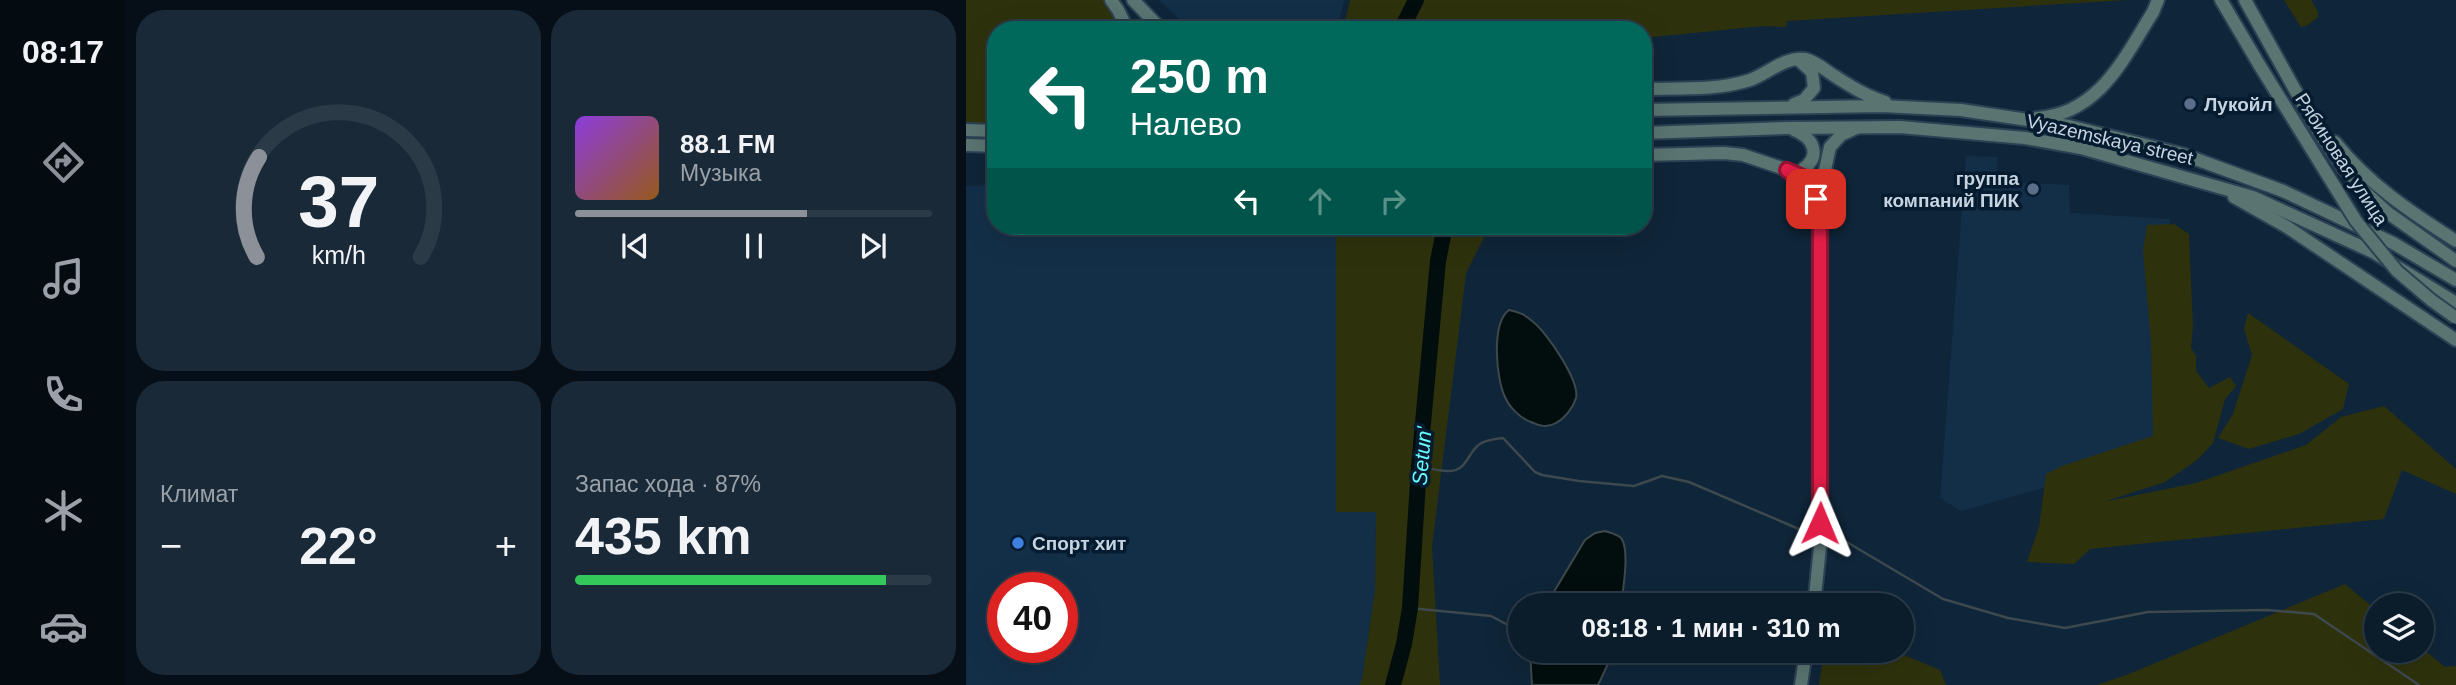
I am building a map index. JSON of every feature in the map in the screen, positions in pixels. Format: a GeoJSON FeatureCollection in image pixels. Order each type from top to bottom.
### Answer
{"type":"FeatureCollection","features":[{"type":"Feature","properties":{"kind":"main road"},"geometry":{"type":"LineString","coordinates":[[1111,0],[1124,21]]}},
{"type":"Feature","properties":{"kind":"main road"},"geometry":{"type":"LineString","coordinates":[[1133,0],[1153,21]]}},
{"type":"Feature","properties":{"kind":"main road"},"geometry":{"type":"LineString","coordinates":[[2018,120],[2046,118],[2072,111],[2089,100],[2107,84],[2117,70],[2158,0]]}},
{"type":"Feature","properties":{"kind":"main road","name":"Рябиновая улица"},"geometry":{"type":"LineString","coordinates":[[2221,0],[2356,221],[2397,271],[2456,318]]}},
{"type":"Feature","properties":{"kind":"main road","name":"Рябиновая улица"},"geometry":{"type":"LineString","coordinates":[[2245,0],[2318,131],[2343,168],[2388,213],[2456,261]]}},
{"type":"Feature","properties":{"kind":"main road"},"geometry":{"type":"LineString","coordinates":[[1787,106],[1804,100],[1814,88],[1812,72],[1797,59]]}},
{"type":"Feature","properties":{"kind":"main road"},"geometry":{"type":"LineString","coordinates":[[1652,89],[1733,84],[1751,79],[1784,63],[1805,59],[1858,91],[1899,107]]}},
{"type":"Feature","properties":{"kind":"main road"},"geometry":{"type":"LineString","coordinates":[[2304,103],[2347,157],[2370,179],[2456,242]]}},
{"type":"Feature","properties":{"kind":"main road","name":"Vyazemskaya street"},"geometry":{"type":"LineString","coordinates":[[1652,110],[1787,106],[1899,107],[1962,110],[2069,126],[2182,154],[2283,191],[2371,232],[2456,281]]}},
{"type":"Feature","properties":{"kind":"main road"},"geometry":{"type":"LineString","coordinates":[[1793,170],[1817,162],[1841,135],[1860,126]]}},
{"type":"Feature","properties":{"kind":"main road","name":"Vyazemskaya street"},"geometry":{"type":"LineString","coordinates":[[1652,133],[1860,126],[1949,130],[2025,138],[2081,148],[2253,197],[2365,248],[2456,303]]}},
{"type":"Feature","properties":{"kind":"main road"},"geometry":{"type":"LineString","coordinates":[[1787,128],[1804,134],[1814,146],[1820,194],[1820,547],[1815,593]]}},
{"type":"Feature","properties":{"kind":"main road"},"geometry":{"type":"LineString","coordinates":[[966,131],[987,131]]}},
{"type":"Feature","properties":{"kind":"main road"},"geometry":{"type":"LineString","coordinates":[[966,145],[987,146]]}},
{"type":"Feature","properties":{"kind":"main road"},"geometry":{"type":"LineString","coordinates":[[1793,170],[1814,157],[1814,146]]}},
{"type":"Feature","properties":{"kind":"main road"},"geometry":{"type":"LineString","coordinates":[[1820,194],[1830,147]]}},
{"type":"Feature","properties":{"kind":"main road"},"geometry":{"type":"LineString","coordinates":[[1652,155],[1743,155],[1793,170],[1812,181],[1820,194]]}},
{"type":"Feature","properties":{"kind":"main road"},"geometry":{"type":"LineString","coordinates":[[1793,170],[1810,191],[1819,212]]}},
{"type":"Feature","properties":{"kind":"main road"},"geometry":{"type":"LineString","coordinates":[[2210,183],[2287,228],[2456,340]]}},
{"type":"Feature","properties":{"kind":"main road"},"geometry":{"type":"LineString","coordinates":[[1801,685],[1804,663]]}},
{"type":"Feature","properties":{"kind":"shaded area"},"geometry":{"type":"Polygon","coordinates":[[[1159,0],[1344,0],[1339,21],[1181,21],[1159,0]]]}},
{"type":"Feature","properties":{"kind":"shaded area"},"geometry":{"type":"Polygon","coordinates":[[[1966,156],[1998,157],[1996,181],[2069,185],[2070,213],[2170,219],[2161,442],[2040,489],[1961,511],[1940,498],[1966,156]]]}},
{"type":"Feature","properties":{"kind":"shaded area"},"geometry":{"type":"Polygon","coordinates":[[[987,185],[987,235],[1336,235],[1337,512],[1376,512],[1375,590],[1359,685],[966,685],[966,186],[987,185]]]}},
{"type":"Feature","properties":{"kind":"shaded area"},"geometry":{"type":"Polygon","coordinates":[[[1509,310],[1524,315],[1538,326],[1561,357],[1573,380],[1575,402],[1565,416],[1553,425],[1540,425],[1527,420],[1516,412],[1505,397],[1499,378],[1497,338],[1503,317],[1509,310]]]}},
{"type":"Feature","properties":{"kind":"shaded area"},"geometry":{"type":"Polygon","coordinates":[[[1605,531],[1614,534],[1624,543],[1622,593],[1553,593],[1585,540],[1595,533],[1605,531]]]}},
{"type":"Feature","properties":{"kind":"shaded area"},"geometry":{"type":"Polygon","coordinates":[[[1531,663],[1608,663],[1598,685],[1532,685],[1531,663]]]}},
{"type":"Feature","properties":{"kind":"green space"},"geometry":{"type":"Polygon","coordinates":[[[966,0],[1104,0],[1118,21],[987,21],[987,125],[966,124],[966,0]]]}},
{"type":"Feature","properties":{"kind":"green space"},"geometry":{"type":"Polygon","coordinates":[[[1350,0],[2127,0],[1787,21],[1786,27],[1763,26],[1652,37],[1652,21],[1345,21],[1350,0]]]}},
{"type":"Feature","properties":{"kind":"green space"},"geometry":{"type":"Polygon","coordinates":[[[2284,0],[2311,0],[2318,17],[2301,27],[2284,0]]]}},
{"type":"Feature","properties":{"kind":"green space"},"geometry":{"type":"Polygon","coordinates":[[[2174,224],[2189,234],[2193,326],[2191,348],[2196,356],[2196,371],[2209,388],[2230,377],[2236,386],[2225,399],[2213,443],[2197,460],[2165,482],[2103,502],[2196,483],[2306,445],[2341,417],[2384,406],[2456,469],[2456,494],[2402,470],[2384,519],[2090,549],[2074,564],[2027,562],[2039,527],[2046,474],[2062,466],[2153,436],[2151,342],[2143,251],[2147,225],[2174,224]]]}},
{"type":"Feature","properties":{"kind":"green space"},"geometry":{"type":"Polygon","coordinates":[[[1336,235],[1485,235],[1466,273],[1432,546],[1440,685],[1359,685],[1375,590],[1376,512],[1336,512],[1336,235]]]}},
{"type":"Feature","properties":{"kind":"green space"},"geometry":{"type":"Polygon","coordinates":[[[2248,313],[2349,384],[2343,409],[2299,434],[2249,449],[2218,438],[2233,414],[2252,355],[2244,329],[2248,313]]]}},
{"type":"Feature","properties":{"kind":"green space"},"geometry":{"type":"Polygon","coordinates":[[[2345,584],[2364,600],[2364,663],[2434,663],[2434,658],[2445,667],[2456,666],[2456,685],[2097,685],[2345,584]]]}},
{"type":"Feature","properties":{"kind":"green space"},"geometry":{"type":"Polygon","coordinates":[[[1914,659],[1940,670],[1946,685],[1819,685],[1822,663],[1914,663],[1914,659]]]}},
{"type":"Feature","properties":{"kind":"waterway","name":"Setun'"},"geometry":{"type":"LineString","coordinates":[[1406,21],[1416,0]]}},
{"type":"Feature","properties":{"kind":"waterway","name":"Setun'"},"geometry":{"type":"LineString","coordinates":[[1393,685],[1410,608],[1419,466],[1438,261],[1443,235]]}},
{"type":"Feature","properties":{"kind":"waterway"},"geometry":{"type":"LineString","coordinates":[[1419,466],[1440,471],[1454,470],[1463,465],[1480,444],[1503,438],[1535,472],[1542,475],[1634,486],[1662,476],[1689,482],[1806,532]]}},
{"type":"Feature","properties":{"kind":"waterway"},"geometry":{"type":"LineString","coordinates":[[1845,541],[1943,599],[2008,618],[2065,628],[2148,612],[2267,610],[2314,614],[2419,685]]}},
{"type":"Feature","properties":{"kind":"waterway"},"geometry":{"type":"LineString","coordinates":[[1410,608],[1491,616],[1508,625]]}},
{"type":"Feature","properties":{"kind":"place","name":"Лукойл"},"geometry":{"type":"Point","coordinates":[2190,104]}},
{"type":"Feature","properties":{"kind":"place","name":"группа компаний ПИК"},"geometry":{"type":"Point","coordinates":[2033,189]}},
{"type":"Feature","properties":{"kind":"place","name":"Спорт хит"},"geometry":{"type":"Point","coordinates":[1018,543]}},
{"type":"Feature","properties":{"kind":"route"},"geometry":{"type":"LineString","coordinates":[[1816,199],[1806,185],[1787,170],[1812,181],[1820,194],[1820,523]]}}]}
